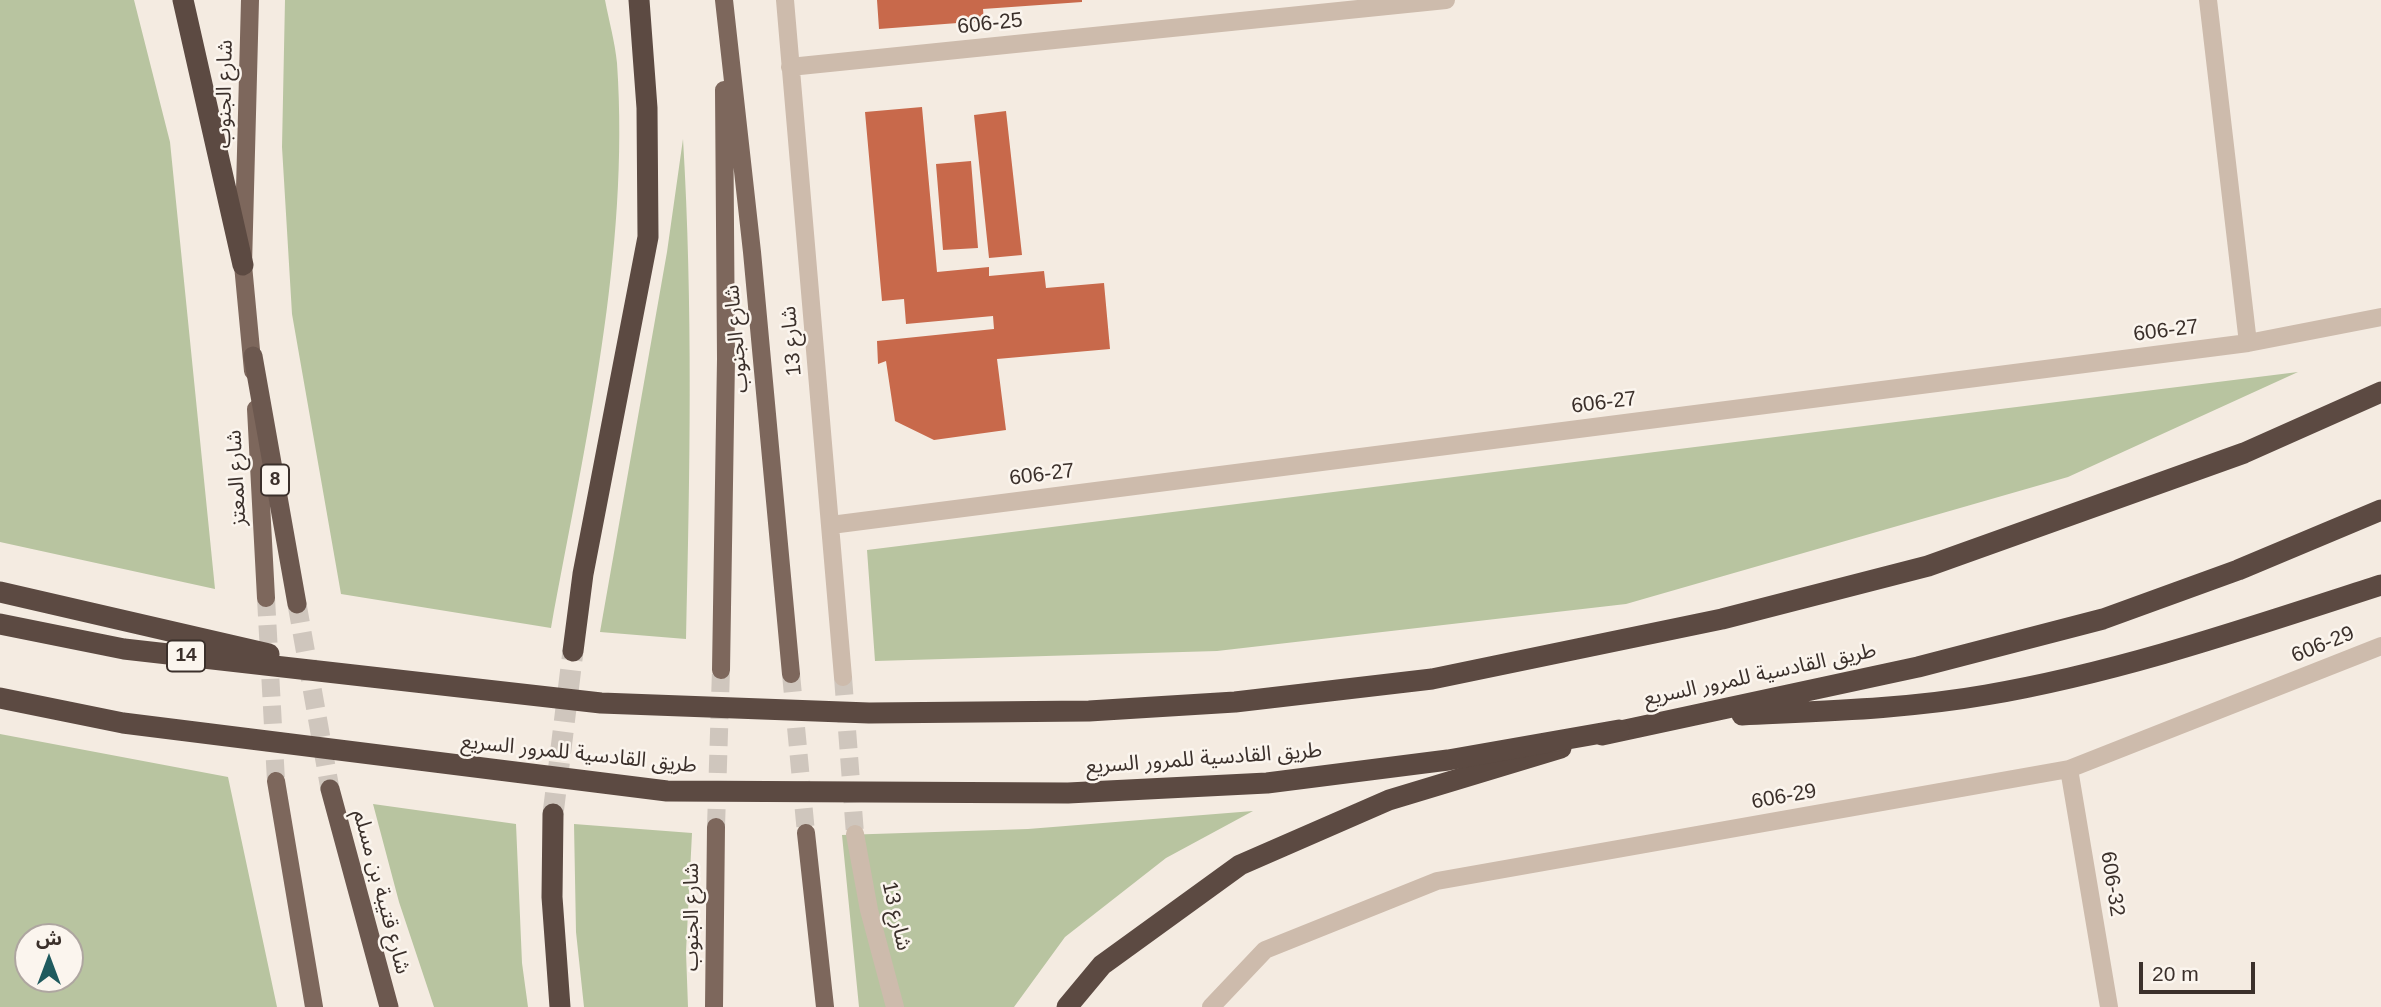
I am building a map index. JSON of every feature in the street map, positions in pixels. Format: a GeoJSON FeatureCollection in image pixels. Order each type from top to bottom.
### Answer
{"type":"FeatureCollection","features":[{"type":"Feature","properties":{"kind":"highway"},"geometry":{"type":"LineString","coordinates":[[183,0],[243,265]]}},
{"type":"Feature","properties":{"kind":"highway"},"geometry":{"type":"LineString","coordinates":[[573,651],[583,574],[648,237],[647,107],[639,0]]}},
{"type":"Feature","properties":{"kind":"highway","name":"8"},"geometry":{"type":"LineString","coordinates":[[253,356],[297,604]]}},
{"type":"Feature","properties":{"kind":"highway"},"geometry":{"type":"LineString","coordinates":[[0,592],[373,678],[601,703],[869,713],[1088,710],[1235,702],[1432,679],[1722,620],[1928,566],[2244,453],[2381,392]]}},
{"type":"Feature","properties":{"kind":"highway","name":"طريق القادسية للمرور السريع"},"geometry":{"type":"LineString","coordinates":[[0,698],[137,724],[667,791],[1068,793],[1267,783],[1448,760],[1619,730],[1918,667],[2103,620],[2238,570],[2381,510]]}},
{"type":"Feature","properties":{"kind":"highway"},"geometry":{"type":"LineString","coordinates":[[1681,718],[1844,710],[1985,695],[2108,668],[2218,637],[2381,585]]}},
{"type":"Feature","properties":{"kind":"highway","name":"14"},"geometry":{"type":"LineString","coordinates":[[0,624],[124,649],[373,678]]}},
{"type":"Feature","properties":{"kind":"highway"},"geometry":{"type":"LineString","coordinates":[[1067,1007],[1102,965],[1240,865],[1389,800],[1619,730]]}},
{"type":"Feature","properties":{"kind":"highway","name":"شارع قتيبة بن مسلم"},"geometry":{"type":"LineString","coordinates":[[330,789],[389,1007]]}},
{"type":"Feature","properties":{"kind":"highway"},"geometry":{"type":"LineString","coordinates":[[553,814],[552,897],[560,1007]]}},
{"type":"Feature","properties":{"kind":"main road","name":"شارع الجنوب"},"geometry":{"type":"LineString","coordinates":[[250,0],[243,265],[253,356]]}},
{"type":"Feature","properties":{"kind":"main road","name":"شارع الجنوب"},"geometry":{"type":"LineString","coordinates":[[721,670],[726,359],[724,0]]}},
{"type":"Feature","properties":{"kind":"main road","name":"شارع الجنوب"},"geometry":{"type":"LineString","coordinates":[[724,0],[752,252],[791,674]]}},
{"type":"Feature","properties":{"kind":"main road","name":"شارع المعتز"},"geometry":{"type":"LineString","coordinates":[[253,356],[266,598]]}},
{"type":"Feature","properties":{"kind":"main road"},"geometry":{"type":"LineString","coordinates":[[276,781],[314,1007]]}},
{"type":"Feature","properties":{"kind":"main road","name":"شارع الجنوب"},"geometry":{"type":"LineString","coordinates":[[715,1007],[716,827]]}},
{"type":"Feature","properties":{"kind":"main road"},"geometry":{"type":"LineString","coordinates":[[806,833],[825,1007]]}},
{"type":"Feature","properties":{"kind":"street","name":"شارع 13"},"geometry":{"type":"LineString","coordinates":[[785,0],[843,677]]}},
{"type":"Feature","properties":{"kind":"street","name":"606-25"},"geometry":{"type":"LineString","coordinates":[[790,67],[1446,0]]}},
{"type":"Feature","properties":{"kind":"street"},"geometry":{"type":"LineString","coordinates":[[2208,0],[2248,343]]}},
{"type":"Feature","properties":{"kind":"street","name":"606-27"},"geometry":{"type":"LineString","coordinates":[[831,525],[2248,343],[2381,317]]}},
{"type":"Feature","properties":{"kind":"street","name":"606-29"},"geometry":{"type":"LineString","coordinates":[[1211,1007],[1265,950],[1437,881],[2070,769],[2381,646]]}},
{"type":"Feature","properties":{"kind":"street","name":"606-32"},"geometry":{"type":"LineString","coordinates":[[2070,769],[2109,1007]]}},
{"type":"Feature","properties":{"kind":"street","name":"شارع 13"},"geometry":{"type":"LineString","coordinates":[[855,834],[869,910],[895,1007]]}},
{"type":"Feature","properties":{"kind":"green space"},"geometry":{"type":"Polygon","coordinates":[[[0,0],[134,0],[170,142],[215,589],[0,542],[0,0]]]}},
{"type":"Feature","properties":{"kind":"green space"},"geometry":{"type":"Polygon","coordinates":[[[285,0],[605,0],[617,63],[619,134],[611,276],[590,418],[551,628],[341,594],[292,314],[282,147],[285,0]]]}},
{"type":"Feature","properties":{"kind":"green space"},"geometry":{"type":"Polygon","coordinates":[[[683,139],[689,326],[686,639],[600,632],[667,252],[683,139]]]}},
{"type":"Feature","properties":{"kind":"green space"},"geometry":{"type":"Polygon","coordinates":[[[2298,372],[2068,477],[1626,604],[1217,651],[875,661],[867,550],[2298,372]]]}},
{"type":"Feature","properties":{"kind":"green space"},"geometry":{"type":"Polygon","coordinates":[[[0,734],[228,777],[277,1007],[0,1007],[0,734]]]}},
{"type":"Feature","properties":{"kind":"green space"},"geometry":{"type":"Polygon","coordinates":[[[373,804],[516,824],[522,963],[528,1007],[434,1007],[399,902],[373,804]]]}},
{"type":"Feature","properties":{"kind":"green space"},"geometry":{"type":"Polygon","coordinates":[[[1253,811],[1166,858],[1065,937],[1014,1007],[859,1007],[842,835],[1028,829],[1253,811]]]}},
{"type":"Feature","properties":{"kind":"green space"},"geometry":{"type":"Polygon","coordinates":[[[574,824],[692,833],[686,952],[688,1007],[584,1007],[576,932],[574,824]]]}},
{"type":"Feature","properties":{"kind":"building"},"geometry":{"type":"Polygon","coordinates":[[[877,0],[1082,2],[983,9],[984,21],[879,29],[877,0]]]}},
{"type":"Feature","properties":{"kind":"building"},"geometry":{"type":"Polygon","coordinates":[[[922,107],[937,272],[989,267],[989,276],[1044,271],[1046,288],[1104,283],[1110,349],[997,359],[1006,430],[934,440],[895,421],[886,361],[878,364],[877,341],[994,329],[993,316],[906,324],[904,299],[882,301],[865,112],[922,107]]]}},
{"type":"Feature","properties":{"kind":"building"},"geometry":{"type":"Polygon","coordinates":[[[1006,111],[1022,255],[989,258],[974,115],[1006,111]]]}},
{"type":"Feature","properties":{"kind":"building"},"geometry":{"type":"Polygon","coordinates":[[[971,161],[978,248],[943,250],[936,164],[971,161]]]}},
{"type":"Feature","properties":{"kind":"tunnel"},"geometry":{"type":"LineString","coordinates":[[266,598],[276,781]]}},
{"type":"Feature","properties":{"kind":"tunnel"},"geometry":{"type":"LineString","coordinates":[[297,604],[330,789]]}},
{"type":"Feature","properties":{"kind":"tunnel"},"geometry":{"type":"LineString","coordinates":[[553,814],[573,651]]}},
{"type":"Feature","properties":{"kind":"tunnel"},"geometry":{"type":"LineString","coordinates":[[716,827],[721,670]]}},
{"type":"Feature","properties":{"kind":"tunnel"},"geometry":{"type":"LineString","coordinates":[[791,674],[806,833]]}},
{"type":"Feature","properties":{"kind":"tunnel"},"geometry":{"type":"LineString","coordinates":[[843,677],[855,834]]}}]}
